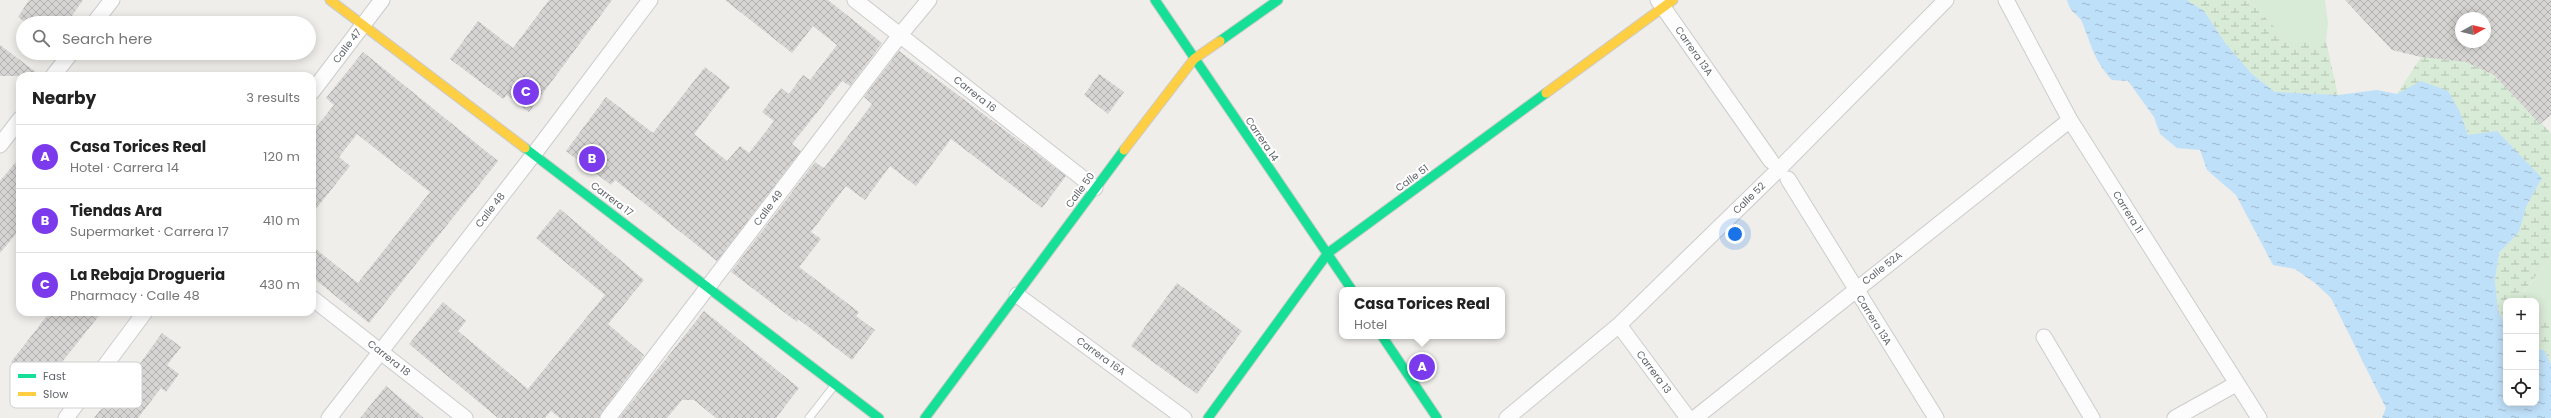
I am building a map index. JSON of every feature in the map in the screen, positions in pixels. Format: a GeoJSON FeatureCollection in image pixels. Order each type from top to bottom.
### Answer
{"type":"FeatureCollection","features":[{"type":"Feature","properties":{"kind":"street"},"geometry":{"type":"LineString","coordinates":[[99,16],[112,0]]}},
{"type":"Feature","properties":{"kind":"street","name":"Carrera 17"},"geometry":{"type":"LineString","coordinates":[[330,0],[708,286],[879,418]]}},
{"type":"Feature","properties":{"kind":"street","name":"Calle 47"},"geometry":{"type":"LineString","coordinates":[[316,87],[382,0]]}},
{"type":"Feature","properties":{"kind":"street","name":"Calle 48"},"geometry":{"type":"LineString","coordinates":[[329,418],[534,154],[650,0]]}},
{"type":"Feature","properties":{"kind":"street","name":"Carrera 16"},"geometry":{"type":"LineString","coordinates":[[855,0],[1095,188]]}},
{"type":"Feature","properties":{"kind":"street","name":"Calle 49"},"geometry":{"type":"LineString","coordinates":[[608,418],[900,35],[929,0]]}},
{"type":"Feature","properties":{"kind":"street","name":"Carrera 14"},"geometry":{"type":"LineString","coordinates":[[1155,0],[1350,287]]}},
{"type":"Feature","properties":{"kind":"street","name":"Calle 50"},"geometry":{"type":"LineString","coordinates":[[925,418],[1095,188],[1194,59],[1278,0]]}},
{"type":"Feature","properties":{"kind":"street","name":"Calle 52"},"geometry":{"type":"LineString","coordinates":[[1507,418],[1619,326],[1946,0]]}},
{"type":"Feature","properties":{"kind":"street","name":"Carrera 11"},"geometry":{"type":"LineString","coordinates":[[2006,0],[2070,120],[2236,384],[2260,418]]}},
{"type":"Feature","properties":{"kind":"street","name":"Carrera 13A"},"geometry":{"type":"LineString","coordinates":[[1665,2],[1771,161]]}},
{"type":"Feature","properties":{"kind":"street","name":"Calle 51"},"geometry":{"type":"LineString","coordinates":[[1208,418],[1328,253],[1665,2]]}},
{"type":"Feature","properties":{"kind":"street"},"geometry":{"type":"LineString","coordinates":[[56,72],[66,60]]}},
{"type":"Feature","properties":{"kind":"street","name":"Calle 52A"},"geometry":{"type":"LineString","coordinates":[[1695,418],[2070,120]]}},
{"type":"Feature","properties":{"kind":"street"},"geometry":{"type":"LineString","coordinates":[[0,145],[16,124]]}},
{"type":"Feature","properties":{"kind":"street","name":"Carrera 13A"},"geometry":{"type":"LineString","coordinates":[[1788,179],[1855,290],[1936,418]]}},
{"type":"Feature","properties":{"kind":"street","name":"Carrera 16A"},"geometry":{"type":"LineString","coordinates":[[1017,295],[1184,418]]}},
{"type":"Feature","properties":{"kind":"street","name":"Carrera 18"},"geometry":{"type":"LineString","coordinates":[[316,301],[465,418]]}},
{"type":"Feature","properties":{"kind":"street"},"geometry":{"type":"LineString","coordinates":[[108,362],[142,316]]}},
{"type":"Feature","properties":{"kind":"street","name":"Carrera 13"},"geometry":{"type":"LineString","coordinates":[[1619,326],[1681,415]]}},
{"type":"Feature","properties":{"kind":"street"},"geometry":{"type":"LineString","coordinates":[[2044,337],[2092,418]]}},
{"type":"Feature","properties":{"kind":"street"},"geometry":{"type":"LineString","coordinates":[[1384,339],[1437,418]]}},
{"type":"Feature","properties":{"kind":"street"},"geometry":{"type":"LineString","coordinates":[[2175,418],[2236,384]]}},
{"type":"Feature","properties":{"kind":"street"},"geometry":{"type":"LineString","coordinates":[[66,418],[73,408]]}},
{"type":"Feature","properties":{"kind":"lane"},"geometry":{"type":"LineString","coordinates":[[810,418],[836,384]]}},
{"type":"Feature","properties":{"kind":"green space"},"geometry":{"type":"Polygon","coordinates":[[[2187,0],[2248,0],[2288,41],[2326,41],[2338,95],[2275,92],[2252,74],[2226,44],[2204,11],[2187,0]]]}},
{"type":"Feature","properties":{"kind":"green space"},"geometry":{"type":"Polygon","coordinates":[[[2248,0],[2325,0],[2328,23],[2326,41],[2288,41],[2248,0]]]}},
{"type":"Feature","properties":{"kind":"green space"},"geometry":{"type":"Polygon","coordinates":[[[2421,57],[2466,62],[2494,75],[2551,133],[2551,257],[2523,292],[2527,298],[2503,298],[2503,321],[2498,310],[2495,280],[2499,253],[2519,232],[2526,207],[2542,178],[2468,135],[2460,112],[2397,94],[2421,57]]]}},
{"type":"Feature","properties":{"kind":"green space"},"geometry":{"type":"Polygon","coordinates":[[[2551,257],[2551,323],[2539,313],[2539,298],[2527,298],[2523,293],[2551,257]]]}},
{"type":"Feature","properties":{"kind":"green space"},"geometry":{"type":"Polygon","coordinates":[[[2539,313],[2551,323],[2551,364],[2544,350],[2539,349],[2539,313]]]}},
{"type":"Feature","properties":{"kind":"water"},"geometry":{"type":"Polygon","coordinates":[[[2067,0],[2187,0],[2204,11],[2226,44],[2252,74],[2275,92],[2338,95],[2377,90],[2397,94],[2421,81],[2448,91],[2460,112],[2468,135],[2497,131],[2542,178],[2526,207],[2519,232],[2499,253],[2495,280],[2498,310],[2503,321],[2503,406],[2539,406],[2539,349],[2544,350],[2551,364],[2551,418],[2382,418],[2386,408],[2331,298],[2315,283],[2295,269],[2273,265],[2236,195],[2207,170],[2200,150],[2177,148],[2160,134],[2154,117],[2128,81],[2112,80],[2097,59],[2082,22],[2072,11],[2067,0]]]}},
{"type":"Feature","properties":{"kind":"building"},"geometry":{"type":"Polygon","coordinates":[[[29,0],[83,0],[72,16],[19,16],[29,0]]]}},
{"type":"Feature","properties":{"kind":"building"},"geometry":{"type":"Polygon","coordinates":[[[549,0],[612,0],[529,112],[507,95],[503,99],[450,59],[478,21],[513,48],[549,0]]]}},
{"type":"Feature","properties":{"kind":"building"},"geometry":{"type":"Polygon","coordinates":[[[725,0],[828,0],[882,43],[850,86],[842,81],[792,144],[801,151],[717,261],[615,180],[611,185],[566,151],[606,97],[653,133],[705,67],[730,87],[694,134],[727,161],[740,146],[749,153],[774,121],[762,112],[781,88],[789,94],[803,75],[810,80],[837,45],[813,26],[792,53],[725,0]]]}},
{"type":"Feature","properties":{"kind":"building"},"geometry":{"type":"Polygon","coordinates":[[[2345,0],[2551,0],[2551,115],[2540,124],[2494,75],[2466,62],[2421,57],[2392,50],[2345,0]]]}},
{"type":"Feature","properties":{"kind":"building"},"geometry":{"type":"Polygon","coordinates":[[[0,45],[16,57],[16,60],[20,60],[36,72],[16,72],[16,76],[0,76],[0,45]]]}},
{"type":"Feature","properties":{"kind":"building"},"geometry":{"type":"Polygon","coordinates":[[[899,51],[1066,176],[1042,208],[951,139],[916,186],[890,166],[865,200],[846,186],[811,232],[821,239],[799,267],[859,312],[856,316],[875,330],[852,360],[798,319],[797,322],[731,272],[815,162],[824,168],[872,104],[864,97],[899,51]]]}},
{"type":"Feature","properties":{"kind":"building"},"geometry":{"type":"Polygon","coordinates":[[[363,52],[498,161],[369,323],[316,280],[316,249],[358,283],[430,192],[357,134],[339,157],[350,166],[316,209],[316,127],[334,105],[326,98],[363,52]]]}},
{"type":"Feature","properties":{"kind":"building"},"geometry":{"type":"Polygon","coordinates":[[[1099,74],[1124,92],[1108,114],[1084,95],[1099,74]]]}},
{"type":"Feature","properties":{"kind":"building"},"geometry":{"type":"Polygon","coordinates":[[[16,162],[16,234],[0,253],[0,181],[16,162]]]}},
{"type":"Feature","properties":{"kind":"building"},"geometry":{"type":"Polygon","coordinates":[[[560,209],[644,280],[608,324],[644,355],[601,413],[599,418],[560,418],[551,411],[545,418],[498,418],[409,344],[443,302],[466,321],[458,331],[528,389],[605,295],[536,238],[560,209]]]}},
{"type":"Feature","properties":{"kind":"building"},"geometry":{"type":"Polygon","coordinates":[[[1177,283],[1242,331],[1197,394],[1131,346],[1177,283]]]}},
{"type":"Feature","properties":{"kind":"building"},"geometry":{"type":"Polygon","coordinates":[[[704,311],[799,388],[776,418],[716,418],[694,400],[682,400],[667,418],[619,418],[704,311]]]}},
{"type":"Feature","properties":{"kind":"building"},"geometry":{"type":"Polygon","coordinates":[[[47,316],[99,316],[62,362],[11,362],[47,316]]]}},
{"type":"Feature","properties":{"kind":"building"},"geometry":{"type":"Polygon","coordinates":[[[162,333],[181,347],[167,365],[179,374],[166,392],[161,388],[138,418],[94,418],[102,408],[142,408],[141,362],[162,333]]]}},
{"type":"Feature","properties":{"kind":"building"},"geometry":{"type":"Polygon","coordinates":[[[386,386],[424,418],[360,418],[386,386]]]}},
{"type":"Feature","properties":{"kind":"traffic: fast"},"geometry":{"type":"LineString","coordinates":[[1155,0],[1350,287]]}},
{"type":"Feature","properties":{"kind":"traffic: fast"},"geometry":{"type":"LineString","coordinates":[[1220,41],[1278,0]]}},
{"type":"Feature","properties":{"kind":"traffic: fast"},"geometry":{"type":"LineString","coordinates":[[1208,418],[1328,253],[1546,93]]}},
{"type":"Feature","properties":{"kind":"traffic: fast"},"geometry":{"type":"LineString","coordinates":[[525,148],[879,418]]}},
{"type":"Feature","properties":{"kind":"traffic: fast"},"geometry":{"type":"LineString","coordinates":[[925,418],[1124,150]]}},
{"type":"Feature","properties":{"kind":"traffic: fast"},"geometry":{"type":"LineString","coordinates":[[1384,339],[1437,418]]}},
{"type":"Feature","properties":{"kind":"traffic: slow"},"geometry":{"type":"LineString","coordinates":[[330,0],[525,148]]}},
{"type":"Feature","properties":{"kind":"traffic: slow"},"geometry":{"type":"LineString","coordinates":[[1546,93],[1673,0]]}},
{"type":"Feature","properties":{"kind":"traffic: slow"},"geometry":{"type":"LineString","coordinates":[[1124,150],[1194,59],[1220,41]]}},
{"type":"Feature","properties":{"kind":"place","name":"La Rebaja Drogueria"},"geometry":{"type":"Point","coordinates":[526,92]}},
{"type":"Feature","properties":{"kind":"place","name":"Tiendas Ara"},"geometry":{"type":"Point","coordinates":[592,159]}},
{"type":"Feature","properties":{"kind":"place","name":"Casa Torices Real"},"geometry":{"type":"Point","coordinates":[1422,367]}}]}
